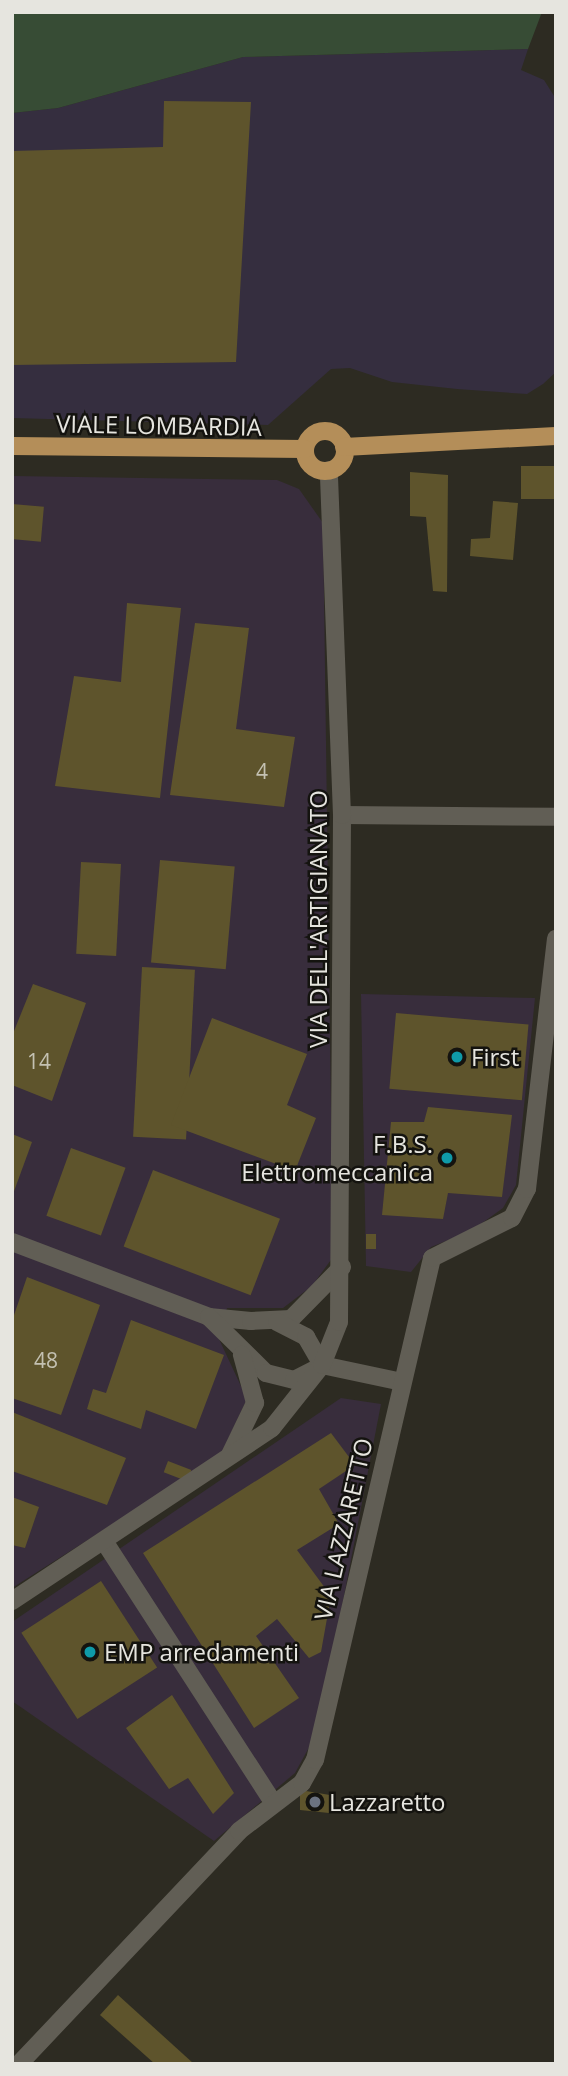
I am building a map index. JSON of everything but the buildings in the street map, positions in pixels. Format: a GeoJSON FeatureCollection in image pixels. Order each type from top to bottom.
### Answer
{"type":"FeatureCollection","features":[{"type":"Feature","properties":{"kind":"main road"},"geometry":{"type":"LineString","coordinates":[[344,447],[340,464],[329,470],[312,466],[305,449],[314,434],[326,431],[344,447],[556,436]]}},
{"type":"Feature","properties":{"kind":"main road","name":"VIALE LOMBARDIA"},"geometry":{"type":"LineString","coordinates":[[12,446],[305,449]]}},
{"type":"Feature","properties":{"kind":"street","name":"VIA DELL'ARTIGIANATO"},"geometry":{"type":"LineString","coordinates":[[12,1601],[272,1428],[322,1365],[339,1322],[344,1264],[342,815],[329,470]]}},
{"type":"Feature","properties":{"kind":"street"},"geometry":{"type":"LineString","coordinates":[[342,815],[556,817]]}},
{"type":"Feature","properties":{"kind":"street","name":"VIA LAZZARETTO"},"geometry":{"type":"LineString","coordinates":[[19,2064],[273,1802],[302,1783],[315,1760],[432,1258],[512,1218],[527,1189],[556,939]]}},
{"type":"Feature","properties":{"kind":"street"},"geometry":{"type":"LineString","coordinates":[[12,1242],[209,1317],[274,1322],[306,1337],[322,1365]]}},
{"type":"Feature","properties":{"kind":"street"},"geometry":{"type":"LineString","coordinates":[[274,1322],[310,1306],[344,1264]]}},
{"type":"Feature","properties":{"kind":"street"},"geometry":{"type":"LineString","coordinates":[[209,1317],[235,1343],[280,1379],[294,1380],[322,1365],[401,1382]]}},
{"type":"Feature","properties":{"kind":"street"},"geometry":{"type":"LineString","coordinates":[[226,1461],[255,1402],[249,1365],[235,1343]]}},
{"type":"Feature","properties":{"kind":"street"},"geometry":{"type":"LineString","coordinates":[[104,1541],[273,1802]]}},
{"type":"Feature","properties":{"kind":"shaded area"},"geometry":{"type":"Polygon","coordinates":[[[528,49],[521,70],[544,80],[556,99],[556,372],[543,384],[527,394],[392,382],[350,368],[331,369],[268,425],[12,418],[12,113],[58,108],[243,57],[528,49]]]}},
{"type":"Feature","properties":{"kind":"shaded area"},"geometry":{"type":"Polygon","coordinates":[[[12,476],[277,480],[299,489],[323,523],[333,1257],[312,1286],[283,1308],[227,1308],[219,1339],[247,1399],[220,1456],[12,1588],[12,476]]]}},
{"type":"Feature","properties":{"kind":"shaded area"},"geometry":{"type":"Polygon","coordinates":[[[361,994],[535,998],[516,1185],[503,1208],[471,1231],[431,1247],[411,1272],[366,1266],[361,994]]]}},
{"type":"Feature","properties":{"kind":"shaded area"},"geometry":{"type":"Polygon","coordinates":[[[341,1398],[381,1404],[318,1731],[295,1773],[214,1841],[12,1701],[12,1622],[341,1398]]]}},
{"type":"Feature","properties":{"kind":"green space"},"geometry":{"type":"Polygon","coordinates":[[[12,12],[542,12],[528,49],[243,57],[58,108],[12,113],[12,12]]]}},
{"type":"Feature","properties":{"kind":"place","name":"First"},"geometry":{"type":"Point","coordinates":[457,1057]}},
{"type":"Feature","properties":{"kind":"place","name":"F.B.S. Elettromeccanica"},"geometry":{"type":"Point","coordinates":[447,1158]}},
{"type":"Feature","properties":{"kind":"place","name":"EMP arredamenti"},"geometry":{"type":"Point","coordinates":[90,1652]}},
{"type":"Feature","properties":{"kind":"place","name":"Lazzaretto"},"geometry":{"type":"Point","coordinates":[315,1802]}}]}
